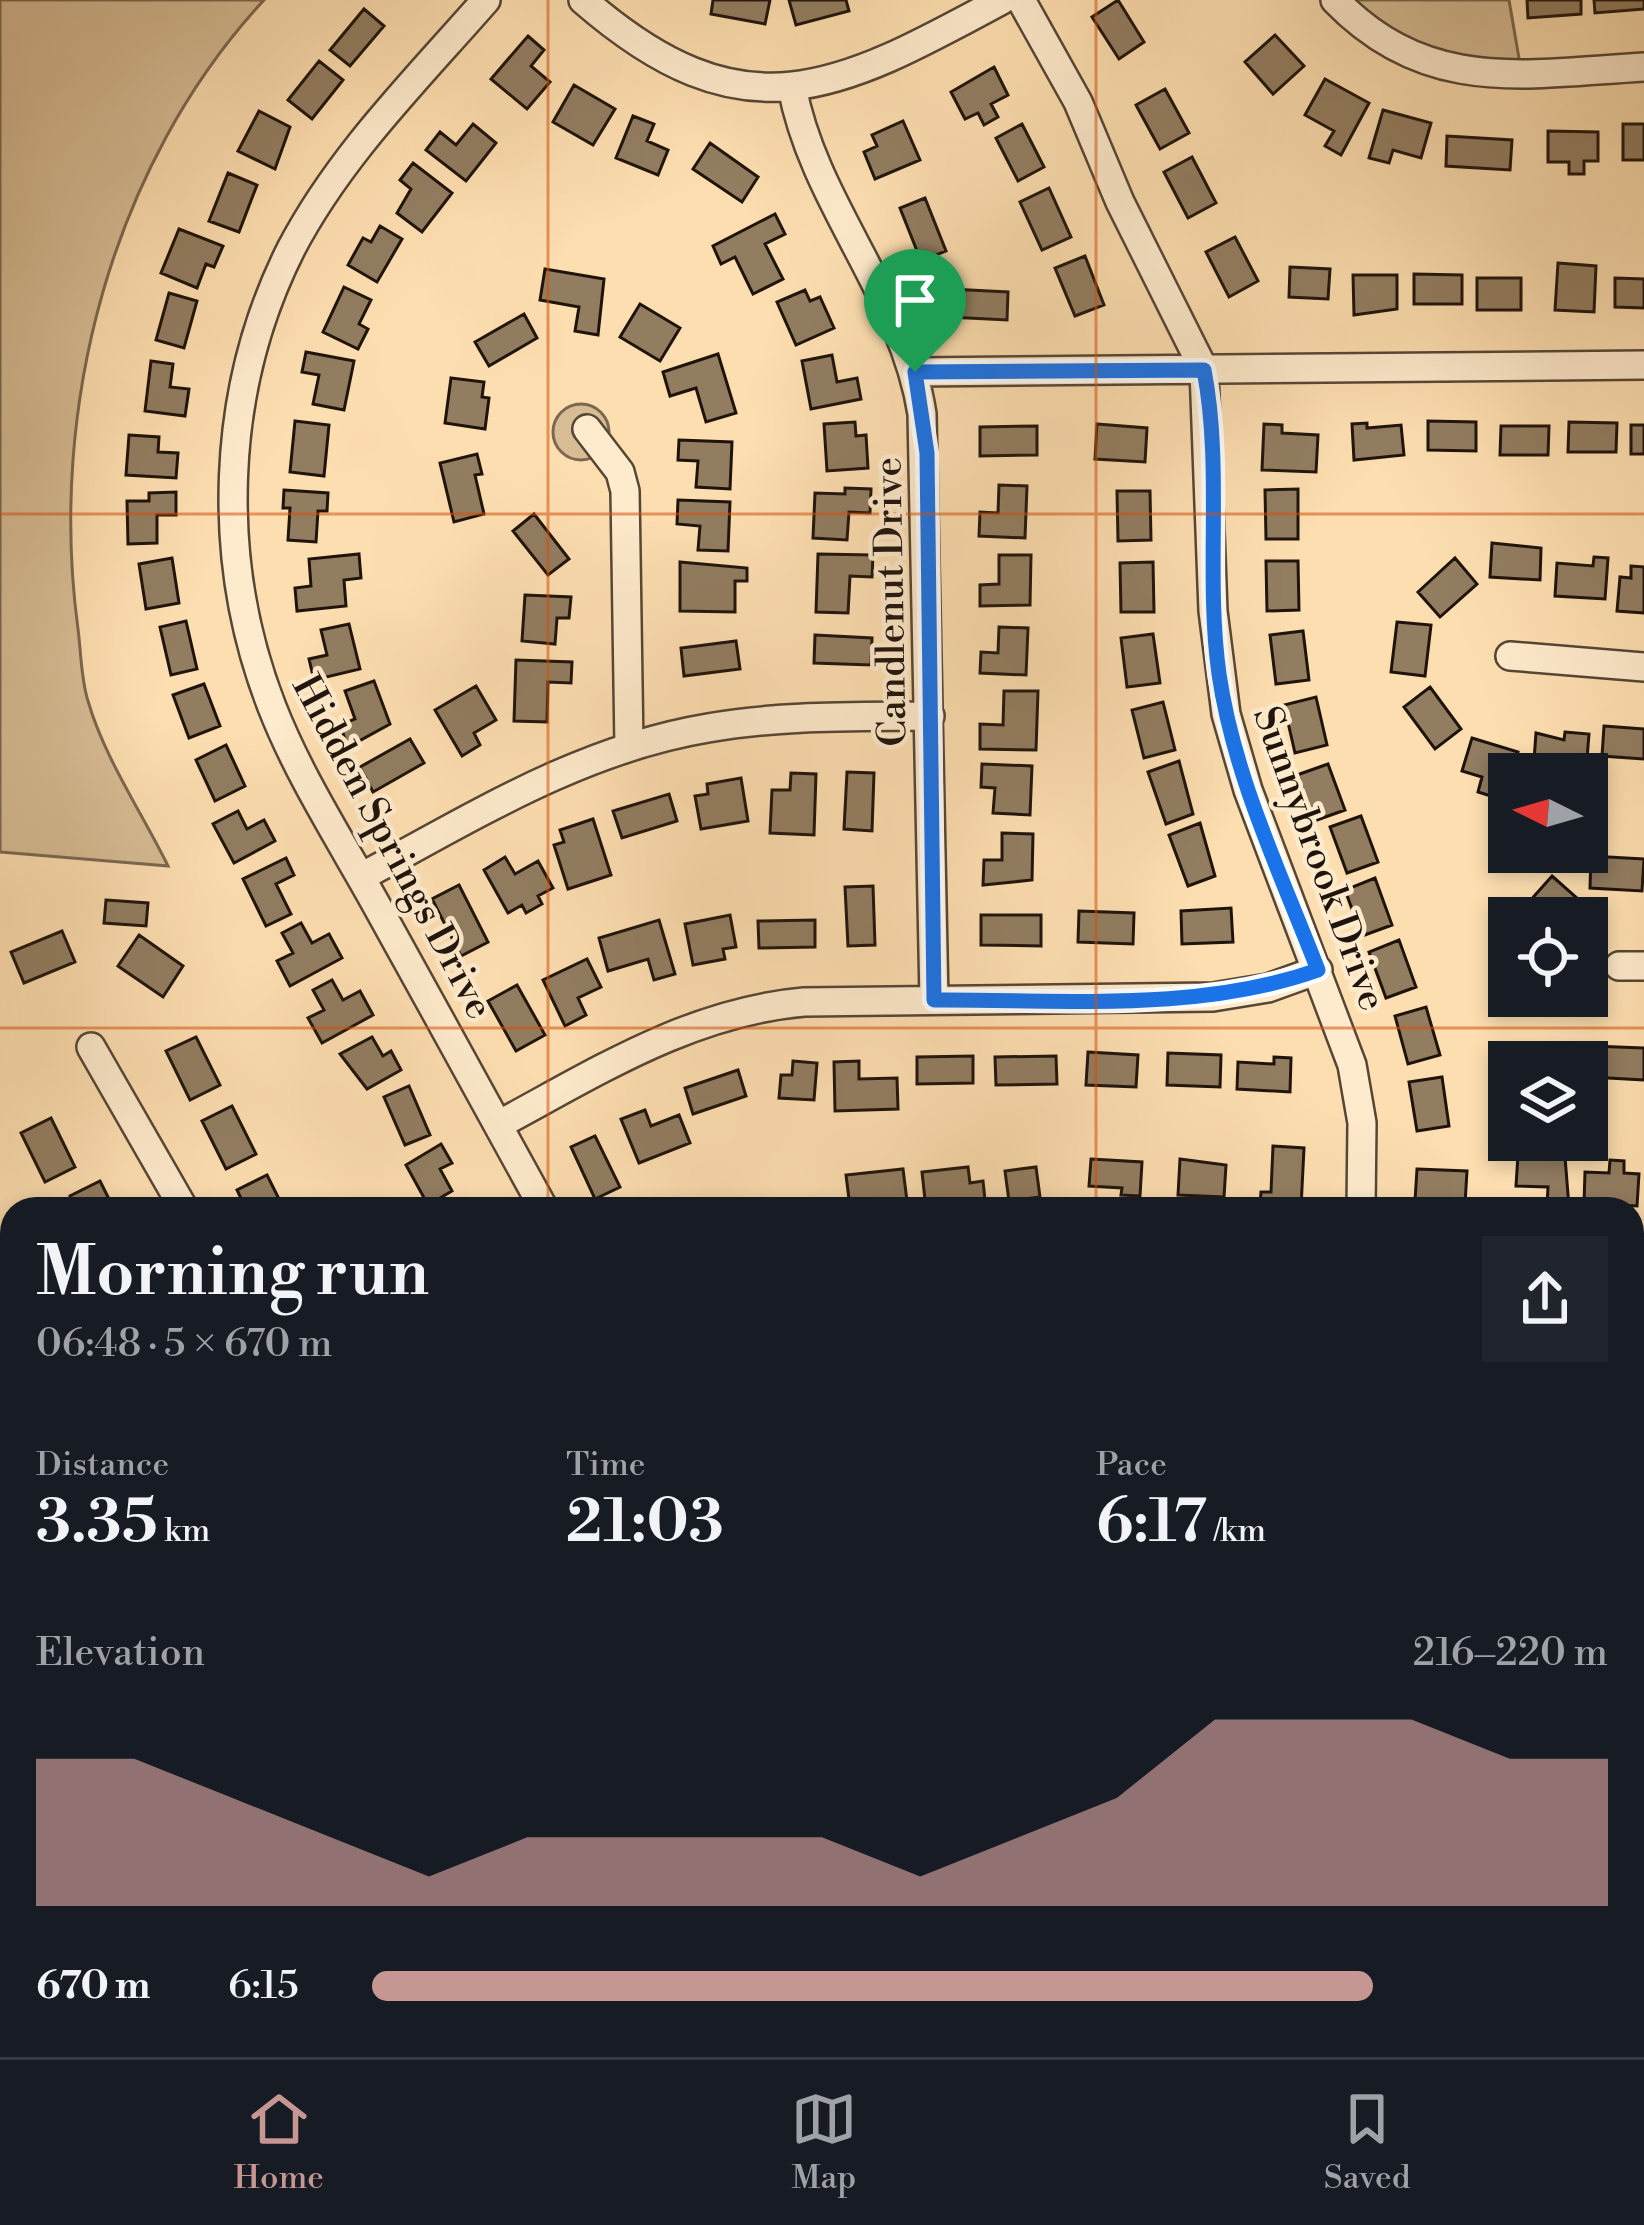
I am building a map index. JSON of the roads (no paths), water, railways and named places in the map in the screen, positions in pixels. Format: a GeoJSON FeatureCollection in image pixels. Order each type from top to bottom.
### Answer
{"type":"FeatureCollection","features":[{"type":"Feature","properties":{"kind":"street","name":"Hidden Springs Drive"},"geometry":{"type":"LineString","coordinates":[[486,0],[352,153],[321,198],[261,324],[236,430],[233,528],[256,659],[286,739],[537,1197]]}},
{"type":"Feature","properties":{"kind":"street"},"geometry":{"type":"LineString","coordinates":[[583,0],[631,40],[682,69],[747,86],[792,87],[866,72],[1002,0]]}},
{"type":"Feature","properties":{"kind":"street","name":"Sunnybrook Drive"},"geometry":{"type":"LineString","coordinates":[[1022,0],[1078,102],[1120,202],[1204,370],[1214,611],[1226,714],[1248,790],[1318,970],[1357,1088],[1361,1197]]}},
{"type":"Feature","properties":{"kind":"street"},"geometry":{"type":"LineString","coordinates":[[1335,0],[1389,46],[1461,72],[1644,67]]}},
{"type":"Feature","properties":{"kind":"street","name":"Candlenut Drive"},"geometry":{"type":"LineString","coordinates":[[792,87],[805,144],[889,304],[915,372],[927,453],[934,1000]]}},
{"type":"Feature","properties":{"kind":"street"},"geometry":{"type":"LineString","coordinates":[[915,372],[1644,365]]}},
{"type":"Feature","properties":{"kind":"street"},"geometry":{"type":"LineString","coordinates":[[586,429],[620,472],[625,491],[629,747]]}},
{"type":"Feature","properties":{"kind":"street"},"geometry":{"type":"LineString","coordinates":[[1510,656],[1644,667]]}},
{"type":"Feature","properties":{"kind":"street"},"geometry":{"type":"LineString","coordinates":[[361,877],[525,788],[629,747],[741,723],[930,716]]}},
{"type":"Feature","properties":{"kind":"street"},"geometry":{"type":"LineString","coordinates":[[498,1125],[653,1041],[717,1017],[805,1002],[1213,997],[1268,988],[1318,970]]}},
{"type":"Feature","properties":{"kind":"street"},"geometry":{"type":"LineString","coordinates":[[92,1047],[177,1197]]}}]}
